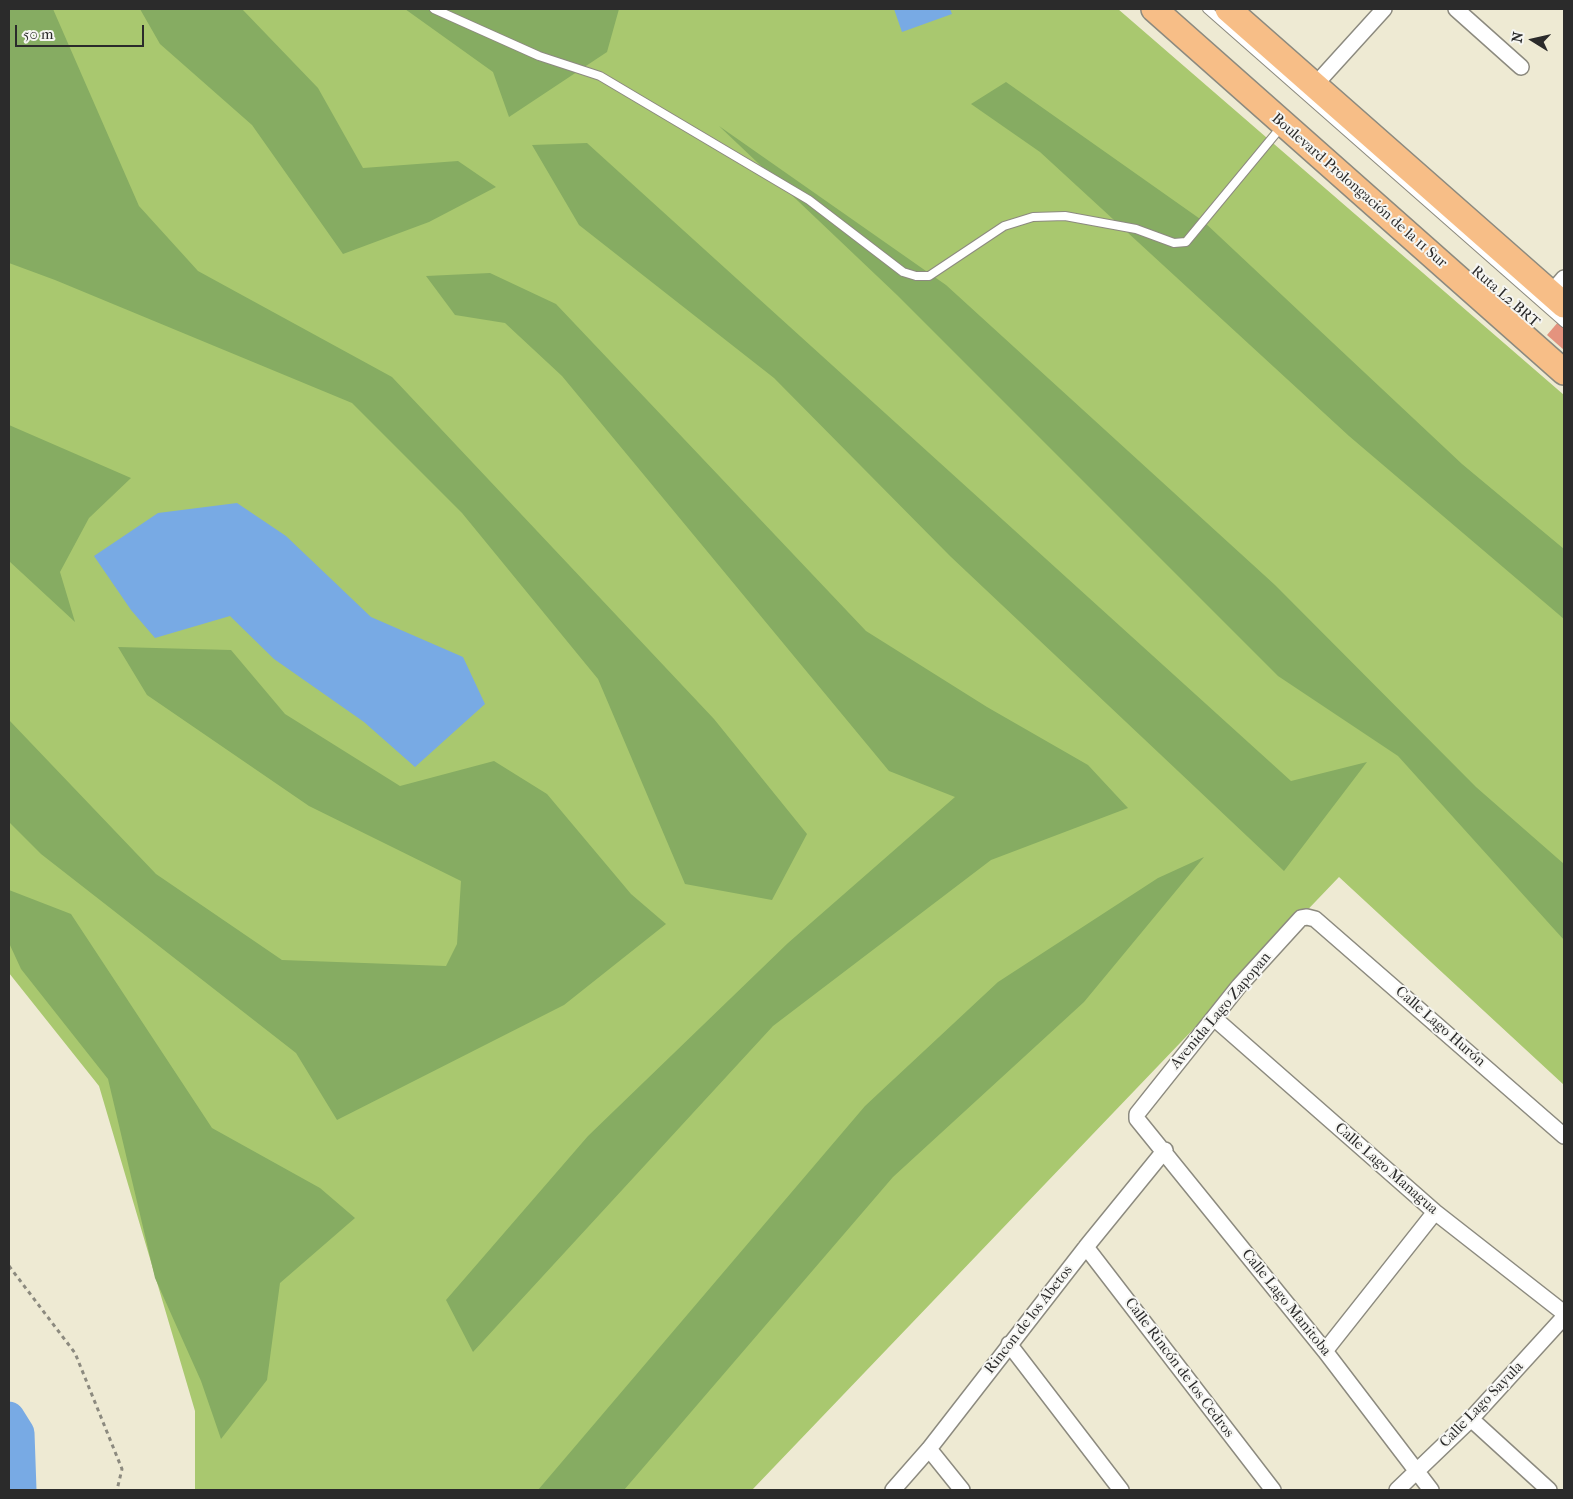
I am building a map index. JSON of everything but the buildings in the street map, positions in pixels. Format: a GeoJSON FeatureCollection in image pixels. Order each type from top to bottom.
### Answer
{"type":"FeatureCollection","features":[{"type":"Feature","properties":{"kind":"main road","name":"Boulevard Prolongación de la 11 Sur"},"geometry":{"type":"LineString","coordinates":[[1154,9],[1564,372]]}},
{"type":"Feature","properties":{"kind":"main road"},"geometry":{"type":"LineString","coordinates":[[1228,9],[1316,86],[1560,292]]}},
{"type":"Feature","properties":{"kind":"street"},"geometry":{"type":"LineString","coordinates":[[1316,86],[1384,9]]}},
{"type":"Feature","properties":{"kind":"street"},"geometry":{"type":"LineString","coordinates":[[1456,9],[1521,67]]}},
{"type":"Feature","properties":{"kind":"street","name":"Avenida Lago Zapopan"},"geometry":{"type":"LineString","coordinates":[[1137,1119],[1137,1114],[1239,986],[1301,918],[1315,919]]}},
{"type":"Feature","properties":{"kind":"street","name":"Calle Lago Hurón"},"geometry":{"type":"LineString","coordinates":[[1315,919],[1564,1136]]}},
{"type":"Feature","properties":{"kind":"street","name":"Calle Lago Managua"},"geometry":{"type":"LineString","coordinates":[[1214,1018],[1435,1212],[1564,1315]]}},
{"type":"Feature","properties":{"kind":"street","name":"Calle Lago Manitoba"},"geometry":{"type":"LineString","coordinates":[[1137,1119],[1165,1150],[1325,1351],[1431,1490]]}},
{"type":"Feature","properties":{"kind":"street","name":"Rincon de los Abetos"},"geometry":{"type":"LineString","coordinates":[[893,1490],[929,1449],[1086,1246],[1165,1150]]}},
{"type":"Feature","properties":{"kind":"street"},"geometry":{"type":"LineString","coordinates":[[1325,1351],[1435,1212]]}},
{"type":"Feature","properties":{"kind":"street","name":"Calle Rincón de los Cedros"},"geometry":{"type":"LineString","coordinates":[[1086,1246],[1272,1490]]}},
{"type":"Feature","properties":{"kind":"street","name":"Calle Lago Sayula"},"geometry":{"type":"LineString","coordinates":[[1397,1490],[1471,1419],[1564,1315]]}},
{"type":"Feature","properties":{"kind":"street"},"geometry":{"type":"LineString","coordinates":[[1009,1344],[1121,1490]]}},
{"type":"Feature","properties":{"kind":"street"},"geometry":{"type":"LineString","coordinates":[[1471,1419],[1549,1490]]}},
{"type":"Feature","properties":{"kind":"street"},"geometry":{"type":"LineString","coordinates":[[929,1449],[962,1490]]}},
{"type":"Feature","properties":{"kind":"lane"},"geometry":{"type":"LineString","coordinates":[[434,9],[539,56],[600,76],[809,200],[903,272],[916,276],[929,276],[1004,226],[1033,217],[1066,216],[1136,229],[1174,243],[1186,242],[1284,124]]}},
{"type":"Feature","properties":{"kind":"lane","name":"Ruta L2 BRT"},"geometry":{"type":"LineString","coordinates":[[1158,9],[1564,367]]}},
{"type":"Feature","properties":{"kind":"lane","name":"Ruta L2 BRT"},"geometry":{"type":"LineString","coordinates":[[1207,9],[1564,323]]}},
{"type":"Feature","properties":{"kind":"path"},"geometry":{"type":"LineString","coordinates":[[9,1266],[75,1353],[122,1469],[118,1490]]}},
{"type":"Feature","properties":{"kind":"green space"},"geometry":{"type":"Polygon","coordinates":[[[9,9],[1118,9],[1564,395],[1564,1085],[1339,877],[752,1490],[195,1490],[195,1411],[99,1086],[9,973],[9,9]]]}},
{"type":"Feature","properties":{"kind":"green space"},"geometry":{"type":"Polygon","coordinates":[[[9,9],[53,9],[139,206],[198,271],[392,377],[714,719],[807,834],[772,900],[685,884],[598,679],[462,513],[352,403],[55,280],[9,263],[9,9]]]}},
{"type":"Feature","properties":{"kind":"green space"},"geometry":{"type":"Polygon","coordinates":[[[140,9],[242,9],[318,88],[363,168],[458,161],[496,187],[429,222],[343,254],[252,125],[160,44],[140,9]]]}},
{"type":"Feature","properties":{"kind":"green space"},"geometry":{"type":"Polygon","coordinates":[[[405,9],[619,9],[607,52],[509,117],[493,72],[405,9]]]}},
{"type":"Feature","properties":{"kind":"green space"},"geometry":{"type":"Polygon","coordinates":[[[1006,82],[1203,221],[1462,464],[1564,549],[1564,619],[1349,436],[1040,152],[971,104],[1006,82]]]}},
{"type":"Feature","properties":{"kind":"green space"},"geometry":{"type":"Polygon","coordinates":[[[719,126],[946,285],[1275,585],[1476,787],[1564,864],[1564,940],[1398,756],[1278,676],[897,295],[719,126]]]}},
{"type":"Feature","properties":{"kind":"green space"},"geometry":{"type":"Polygon","coordinates":[[[587,143],[1291,781],[1367,762],[1284,871],[950,556],[774,378],[579,225],[532,145],[587,143]]]}},
{"type":"Feature","properties":{"kind":"green space"},"geometry":{"type":"Polygon","coordinates":[[[490,273],[556,304],[866,631],[987,707],[1088,765],[1128,808],[991,860],[773,1026],[473,1352],[446,1300],[588,1136],[788,943],[955,797],[889,771],[562,376],[505,323],[455,315],[426,276],[490,273]]]}},
{"type":"Feature","properties":{"kind":"green space"},"geometry":{"type":"Polygon","coordinates":[[[9,425],[131,478],[89,518],[60,572],[75,622],[9,561],[9,425]]]}},
{"type":"Feature","properties":{"kind":"green space"},"geometry":{"type":"Polygon","coordinates":[[[118,647],[231,650],[285,714],[400,786],[494,761],[547,794],[631,894],[666,924],[564,1005],[337,1120],[296,1053],[41,854],[9,822],[9,720],[156,874],[282,960],[446,966],[457,944],[461,881],[309,806],[147,695],[118,647]]]}},
{"type":"Feature","properties":{"kind":"green space"},"geometry":{"type":"Polygon","coordinates":[[[1204,857],[1084,1002],[893,1177],[624,1490],[538,1490],[865,1106],[998,982],[1158,878],[1204,857]]]}},
{"type":"Feature","properties":{"kind":"green space"},"geometry":{"type":"Polygon","coordinates":[[[9,890],[71,914],[212,1128],[320,1188],[355,1218],[280,1283],[267,1380],[221,1439],[201,1381],[155,1278],[108,1079],[21,969],[9,943],[9,890]]]}},
{"type":"Feature","properties":{"kind":"water"},"geometry":{"type":"Polygon","coordinates":[[[894,9],[950,9],[952,14],[902,32],[894,9]]]}},
{"type":"Feature","properties":{"kind":"water"},"geometry":{"type":"Polygon","coordinates":[[[237,503],[286,536],[371,617],[463,657],[485,704],[415,767],[364,722],[274,659],[230,616],[155,638],[131,610],[94,556],[158,513],[237,503]]]}},
{"type":"Feature","properties":{"kind":"waterway"},"geometry":{"type":"LineString","coordinates":[[9,1417],[19,1433],[21,1490]]}}]}
